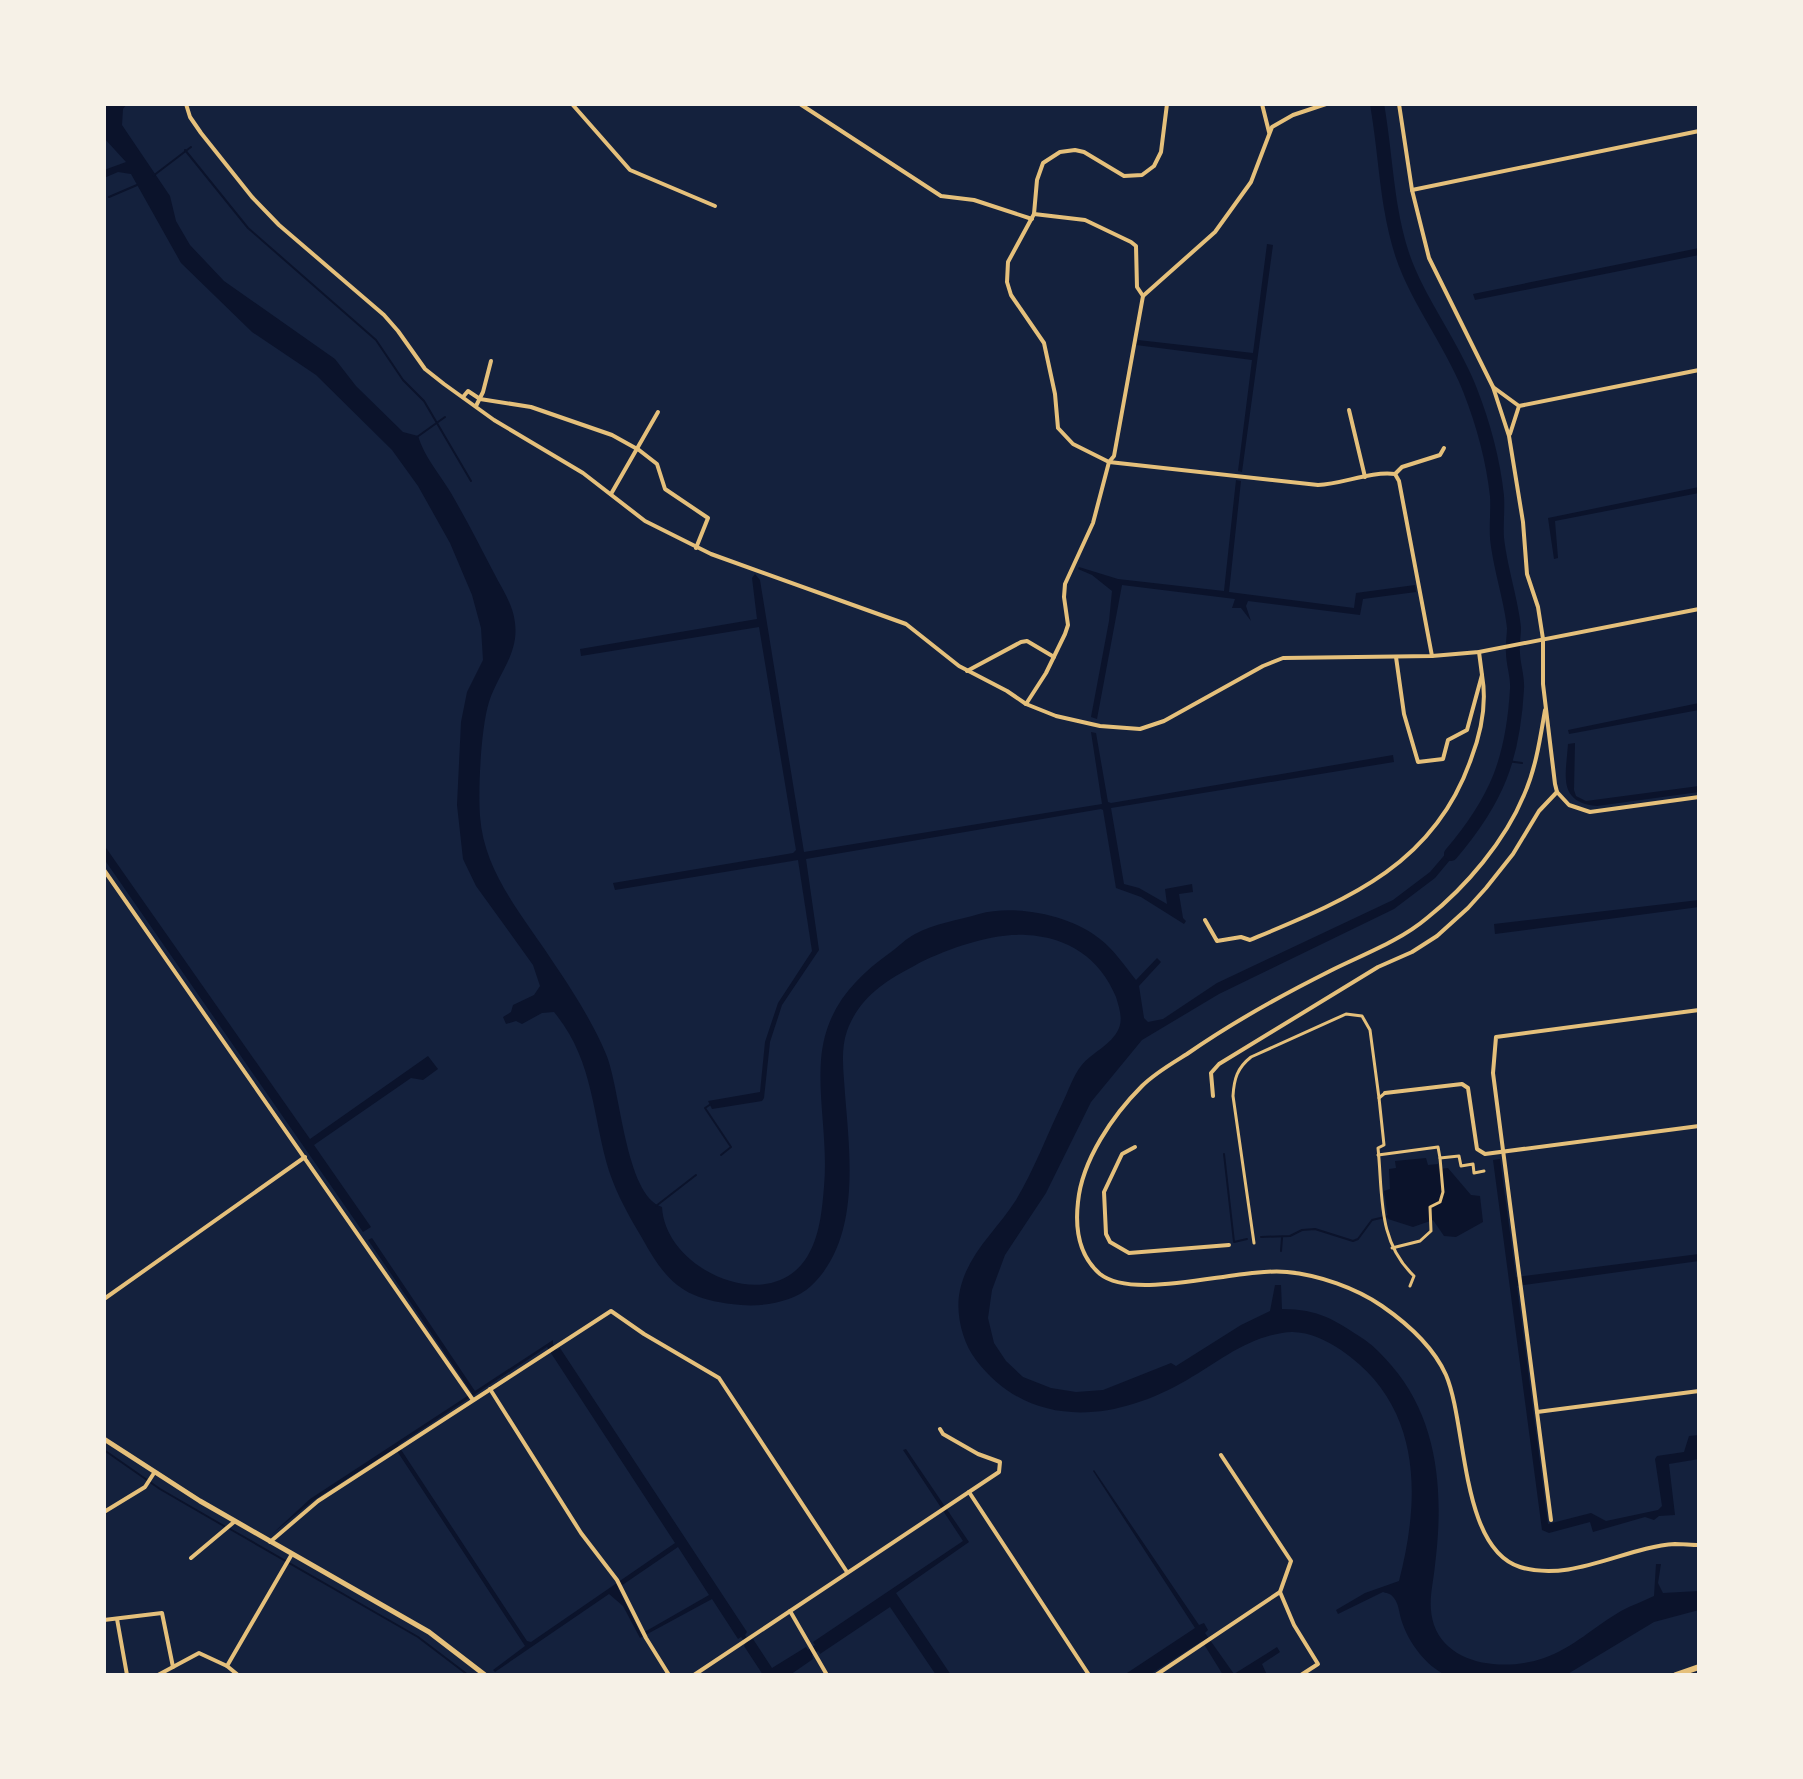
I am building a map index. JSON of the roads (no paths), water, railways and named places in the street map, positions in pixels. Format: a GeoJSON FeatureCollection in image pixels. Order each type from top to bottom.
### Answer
{"type":"FeatureCollection","features":[{"type":"Feature","properties":{"kind":"highway"},"geometry":{"type":"LineString","coordinates":[[1676,1675],[1699,1667]]}},
{"type":"Feature","properties":{"kind":"main road"},"geometry":{"type":"LineString","coordinates":[[104,1439],[153,1475],[232,1524],[270,1542],[291,1557],[429,1632],[485,1675]]}},
{"type":"Feature","properties":{"kind":"street"},"geometry":{"type":"LineString","coordinates":[[186,104],[190,117],[201,133],[252,197],[279,225],[384,315],[425,369],[463,397],[521,437],[583,473],[645,521],[696,548],[906,624],[967,671],[1026,704],[1056,716],[1117,728],[1140,729],[1164,721],[1283,658],[1432,656],[1479,652],[1699,609]]}},
{"type":"Feature","properties":{"kind":"street"},"geometry":{"type":"LineString","coordinates":[[572,104],[630,170],[715,206]]}},
{"type":"Feature","properties":{"kind":"street"},"geometry":{"type":"LineString","coordinates":[[800,104],[941,196],[974,200],[1033,216],[1085,220],[1131,242],[1136,246],[1137,287],[1143,296]]}},
{"type":"Feature","properties":{"kind":"street"},"geometry":{"type":"LineString","coordinates":[[1167,104],[1161,152],[1149,171],[1124,176],[1084,152],[1075,150],[1048,158],[1039,171],[1033,216],[1008,262],[1007,282],[1018,307],[1044,343],[1055,394],[1058,428],[1073,444],[1109,462],[1318,485],[1395,474],[1402,467],[1440,455],[1444,448]]}},
{"type":"Feature","properties":{"kind":"street"},"geometry":{"type":"LineString","coordinates":[[1026,704],[1054,657],[1068,625],[1065,584],[1093,523],[1109,462],[1114,456],[1143,296],[1215,232],[1251,182],[1269,132],[1262,104]]}},
{"type":"Feature","properties":{"kind":"street"},"geometry":{"type":"LineString","coordinates":[[1269,132],[1293,115],[1326,104]]}},
{"type":"Feature","properties":{"kind":"street"},"geometry":{"type":"LineString","coordinates":[[1399,104],[1412,190],[1429,258],[1493,387],[1509,436],[1523,522],[1527,574],[1538,607],[1543,639],[1545,708],[1557,792],[1569,805],[1590,812],[1699,797]]}},
{"type":"Feature","properties":{"kind":"street"},"geometry":{"type":"LineString","coordinates":[[1412,190],[1699,131]]}},
{"type":"Feature","properties":{"kind":"street"},"geometry":{"type":"LineString","coordinates":[[476,406],[491,361]]}},
{"type":"Feature","properties":{"kind":"street"},"geometry":{"type":"LineString","coordinates":[[1493,387],[1519,406],[1699,370]]}},
{"type":"Feature","properties":{"kind":"street"},"geometry":{"type":"LineString","coordinates":[[463,397],[468,391],[480,399],[531,407],[612,435],[639,450],[657,464],[665,489],[708,518],[696,548]]}},
{"type":"Feature","properties":{"kind":"street"},"geometry":{"type":"LineString","coordinates":[[1509,436],[1519,406]]}},
{"type":"Feature","properties":{"kind":"street"},"geometry":{"type":"LineString","coordinates":[[1349,410],[1365,477]]}},
{"type":"Feature","properties":{"kind":"street"},"geometry":{"type":"LineString","coordinates":[[611,494],[639,450],[658,412]]}},
{"type":"Feature","properties":{"kind":"street"},"geometry":{"type":"LineString","coordinates":[[1395,474],[1399,481],[1432,656]]}},
{"type":"Feature","properties":{"kind":"street"},"geometry":{"type":"LineString","coordinates":[[967,671],[1027,641],[1054,657]]}},
{"type":"Feature","properties":{"kind":"street"},"geometry":{"type":"LineString","coordinates":[[1205,920],[1217,941],[1241,937],[1250,940],[1374,882],[1409,856],[1445,812],[1468,770],[1481,721],[1484,686],[1479,652]]}},
{"type":"Feature","properties":{"kind":"street"},"geometry":{"type":"LineString","coordinates":[[1396,657],[1404,714],[1418,762],[1443,759],[1448,740],[1467,730],[1482,675]]}},
{"type":"Feature","properties":{"kind":"street"},"geometry":{"type":"LineString","coordinates":[[1545,708],[1537,758],[1524,796],[1489,852],[1466,881],[1426,920],[1226,1026],[1142,1086],[1100,1142],[1079,1187],[1076,1219],[1079,1242],[1089,1261],[1112,1281],[1129,1285],[1150,1284],[1286,1271],[1318,1277],[1344,1287],[1373,1300],[1401,1320],[1424,1342],[1448,1379],[1483,1529],[1495,1551],[1520,1567],[1557,1569],[1674,1544],[1699,1545]]}},
{"type":"Feature","properties":{"kind":"street"},"geometry":{"type":"LineString","coordinates":[[1213,1096],[1211,1073],[1219,1064],[1378,967],[1412,952],[1437,936],[1486,888],[1513,854],[1539,811],[1557,792]]}},
{"type":"Feature","properties":{"kind":"street"},"geometry":{"type":"LineString","coordinates":[[104,870],[473,1400]]}},
{"type":"Feature","properties":{"kind":"street"},"geometry":{"type":"LineString","coordinates":[[1551,1520],[1493,1073],[1496,1037],[1699,1010]]}},
{"type":"Feature","properties":{"kind":"street"},"geometry":{"type":"LineString","coordinates":[[1254,1243],[1233,1096],[1234,1080],[1242,1065],[1251,1057],[1346,1014],[1362,1016],[1370,1030],[1379,1098],[1384,1145],[1378,1148],[1378,1155],[1385,1222],[1400,1263],[1414,1276],[1410,1286]]}},
{"type":"Feature","properties":{"kind":"street"},"geometry":{"type":"LineString","coordinates":[[1379,1098],[1385,1093],[1462,1084],[1468,1088],[1477,1149],[1485,1154],[1699,1126]]}},
{"type":"Feature","properties":{"kind":"street"},"geometry":{"type":"LineString","coordinates":[[1135,1147],[1122,1154],[1104,1192],[1106,1234],[1110,1242],[1129,1253],[1229,1245]]}},
{"type":"Feature","properties":{"kind":"street"},"geometry":{"type":"LineString","coordinates":[[1378,1155],[1438,1147],[1440,1158],[1443,1192],[1440,1202],[1430,1207],[1431,1231],[1426,1237],[1392,1248]]}},
{"type":"Feature","properties":{"kind":"street"},"geometry":{"type":"LineString","coordinates":[[1440,1158],[1459,1156],[1461,1166],[1473,1164],[1474,1173],[1484,1171]]}},
{"type":"Feature","properties":{"kind":"street"},"geometry":{"type":"LineString","coordinates":[[104,1299],[305,1157]]}},
{"type":"Feature","properties":{"kind":"street"},"geometry":{"type":"LineString","coordinates":[[270,1542],[318,1501],[611,1311],[719,1378],[847,1572]]}},
{"type":"Feature","properties":{"kind":"street"},"geometry":{"type":"LineString","coordinates":[[490,1389],[581,1533],[617,1580],[646,1638],[669,1675]]}},
{"type":"Feature","properties":{"kind":"street"},"geometry":{"type":"LineString","coordinates":[[1537,1412],[1699,1391]]}},
{"type":"Feature","properties":{"kind":"street"},"geometry":{"type":"LineString","coordinates":[[694,1675],[999,1472],[1000,1462],[978,1454],[943,1434],[940,1429]]}},
{"type":"Feature","properties":{"kind":"street"},"geometry":{"type":"LineString","coordinates":[[1156,1675],[1280,1592],[1291,1561],[1221,1455]]}},
{"type":"Feature","properties":{"kind":"street"},"geometry":{"type":"LineString","coordinates":[[104,1512],[145,1487],[153,1475]]}},
{"type":"Feature","properties":{"kind":"street"},"geometry":{"type":"LineString","coordinates":[[969,1492],[1089,1675]]}},
{"type":"Feature","properties":{"kind":"street"},"geometry":{"type":"LineString","coordinates":[[191,1558],[232,1524]]}},
{"type":"Feature","properties":{"kind":"street"},"geometry":{"type":"LineString","coordinates":[[227,1666],[291,1557]]}},
{"type":"Feature","properties":{"kind":"street"},"geometry":{"type":"LineString","coordinates":[[1280,1592],[1294,1625],[1318,1664],[1301,1675]]}},
{"type":"Feature","properties":{"kind":"street"},"geometry":{"type":"LineString","coordinates":[[790,1611],[827,1675]]}},
{"type":"Feature","properties":{"kind":"street"},"geometry":{"type":"LineString","coordinates":[[104,1620],[162,1613],[173,1667]]}},
{"type":"Feature","properties":{"kind":"street"},"geometry":{"type":"LineString","coordinates":[[117,1619],[127,1675]]}},
{"type":"Feature","properties":{"kind":"street"},"geometry":{"type":"LineString","coordinates":[[158,1675],[199,1653],[227,1666],[238,1675]]}},
{"type":"Feature","properties":{"kind":"water"},"geometry":{"type":"Polygon","coordinates":[[[127,104],[123,109],[122,125],[170,196],[176,221],[190,245],[224,281],[335,359],[356,386],[403,432],[418,436],[507,597],[514,616],[514,644],[489,702],[484,727],[479,790],[483,837],[489,857],[508,895],[569,986],[601,1043],[611,1070],[632,1163],[650,1198],[662,1207],[668,1230],[681,1250],[699,1266],[722,1278],[746,1284],[769,1283],[790,1275],[807,1257],[818,1232],[823,1196],[825,1154],[820,1075],[828,1026],[853,985],[915,934],[993,911],[1025,911],[1074,924],[1105,943],[1136,980],[1157,958],[1161,962],[1139,986],[1144,1018],[1148,1022],[1163,1019],[1217,983],[1393,900],[1430,872],[1460,837],[1465,842],[1435,878],[1394,909],[1219,994],[1142,1040],[1091,1102],[1046,1193],[1005,1255],[992,1290],[988,1318],[994,1343],[1006,1361],[1023,1377],[1051,1388],[1076,1392],[1103,1390],[1171,1363],[1176,1366],[1241,1325],[1270,1311],[1275,1285],[1281,1285],[1282,1309],[1326,1317],[1365,1340],[1391,1365],[1419,1409],[1428,1434],[1438,1485],[1438,1538],[1431,1610],[1434,1625],[1452,1650],[1481,1662],[1497,1664],[1529,1662],[1555,1654],[1621,1611],[1654,1596],[1656,1564],[1661,1564],[1658,1583],[1663,1593],[1699,1591],[1699,1610],[1654,1622],[1566,1675],[1446,1675],[1419,1653],[1405,1630],[1396,1600],[1383,1592],[1338,1614],[1336,1610],[1365,1593],[1399,1581],[1411,1517],[1412,1485],[1409,1454],[1401,1425],[1387,1397],[1368,1372],[1341,1350],[1313,1336],[1290,1332],[1256,1340],[1160,1394],[1104,1411],[1048,1409],[1022,1399],[998,1383],[976,1360],[963,1336],[958,1308],[964,1277],[976,1253],[1023,1189],[1078,1070],[1112,1039],[1120,1024],[1116,997],[1101,971],[1081,952],[1056,940],[1013,935],[953,949],[893,978],[858,1009],[847,1031],[843,1054],[850,1170],[845,1221],[827,1267],[811,1286],[796,1296],[778,1302],[741,1305],[692,1294],[670,1279],[651,1254],[616,1188],[603,1150],[590,1088],[567,1030],[554,1012],[542,1013],[522,1024],[516,1021],[506,1024],[503,1017],[511,1012],[513,1005],[534,995],[540,986],[533,965],[476,886],[463,859],[457,805],[461,722],[467,692],[483,660],[481,628],[472,595],[450,543],[418,486],[392,450],[316,375],[252,332],[181,263],[131,174],[118,172],[104,178],[104,170],[126,162],[104,138],[104,107],[127,104]]]}},
{"type":"Feature","properties":{"kind":"water"},"geometry":{"type":"Polygon","coordinates":[[[1267,244],[1273,245],[1242,472],[1238,471],[1252,360],[1136,345],[1138,340],[1253,353],[1267,244]]]}},
{"type":"Feature","properties":{"kind":"water"},"geometry":{"type":"Polygon","coordinates":[[[1699,248],[1699,255],[1475,300],[1473,294],[1699,248]]]}},
{"type":"Feature","properties":{"kind":"water"},"geometry":{"type":"Polygon","coordinates":[[[1236,480],[1241,481],[1229,592],[1354,608],[1356,593],[1415,585],[1416,592],[1363,599],[1360,615],[1248,601],[1246,606],[1251,621],[1241,608],[1232,608],[1235,599],[1122,585],[1097,719],[1091,717],[1112,591],[1079,567],[1118,579],[1224,591],[1236,480]]]}},
{"type":"Feature","properties":{"kind":"water"},"geometry":{"type":"Polygon","coordinates":[[[1699,487],[1699,493],[1555,521],[1558,558],[1554,559],[1548,518],[1699,487]]]}},
{"type":"Feature","properties":{"kind":"water"},"geometry":{"type":"Polygon","coordinates":[[[755,574],[760,580],[804,852],[1102,804],[1091,732],[1096,733],[1108,802],[1111,803],[1393,755],[1394,762],[1111,808],[1124,884],[1139,888],[1167,904],[1165,889],[1192,884],[1193,892],[1179,894],[1186,921],[1184,924],[1141,897],[1116,888],[1101,809],[806,859],[819,950],[782,1005],[770,1042],[764,1098],[762,1101],[712,1109],[708,1101],[760,1092],[765,1042],[778,1003],[812,951],[798,860],[615,890],[613,883],[793,853],[796,850],[759,627],[581,656],[580,649],[757,619],[752,578],[755,574]]]}},
{"type":"Feature","properties":{"kind":"water"},"geometry":{"type":"Polygon","coordinates":[[[1699,703],[1699,710],[1569,734],[1568,730],[1699,703]]]}},
{"type":"Feature","properties":{"kind":"water"},"geometry":{"type":"Polygon","coordinates":[[[1575,743],[1574,790],[1576,796],[1586,801],[1699,786],[1699,792],[1597,806],[1584,803],[1575,799],[1567,785],[1568,744],[1575,743]]]}},
{"type":"Feature","properties":{"kind":"water"},"geometry":{"type":"Polygon","coordinates":[[[104,845],[310,1139],[428,1056],[438,1069],[423,1080],[411,1078],[314,1145],[371,1227],[363,1232],[104,859],[104,845]]]}},
{"type":"Feature","properties":{"kind":"water"},"geometry":{"type":"Polygon","coordinates":[[[1699,900],[1699,907],[1495,934],[1494,924],[1699,900]]]}},
{"type":"Feature","properties":{"kind":"water"},"geometry":{"type":"Polygon","coordinates":[[[1426,1158],[1428,1165],[1438,1164],[1439,1169],[1448,1168],[1471,1195],[1480,1196],[1483,1222],[1456,1237],[1444,1236],[1433,1220],[1413,1227],[1388,1219],[1384,1191],[1390,1189],[1389,1169],[1396,1168],[1395,1161],[1426,1158]]]}},
{"type":"Feature","properties":{"kind":"water"},"geometry":{"type":"Polygon","coordinates":[[[1500,1159],[1516,1277],[1699,1254],[1699,1261],[1517,1286],[1548,1524],[1591,1513],[1606,1521],[1658,1510],[1662,1506],[1655,1459],[1657,1456],[1684,1452],[1689,1436],[1699,1435],[1699,1459],[1669,1464],[1675,1515],[1659,1516],[1654,1520],[1645,1517],[1593,1532],[1590,1522],[1549,1533],[1542,1530],[1493,1160],[1500,1159]]]}},
{"type":"Feature","properties":{"kind":"water"},"geometry":{"type":"Polygon","coordinates":[[[372,1238],[475,1391],[553,1340],[747,1632],[745,1635],[749,1641],[753,1639],[772,1668],[806,1647],[808,1650],[815,1645],[813,1642],[963,1541],[903,1450],[906,1449],[969,1542],[896,1593],[951,1675],[936,1675],[890,1607],[820,1654],[818,1651],[812,1655],[813,1659],[790,1675],[763,1675],[744,1646],[746,1643],[741,1637],[738,1639],[712,1599],[640,1638],[623,1606],[609,1594],[495,1672],[493,1670],[525,1646],[395,1448],[314,1500],[272,1534],[310,1499],[472,1393],[368,1240],[372,1238]],[[547,1347],[398,1445],[527,1641],[531,1642],[675,1543],[547,1347]],[[678,1547],[618,1588],[641,1634],[709,1595],[678,1547]]]}},
{"type":"Feature","properties":{"kind":"water"},"geometry":{"type":"Polygon","coordinates":[[[1094,1470],[1199,1625],[1204,1623],[1208,1630],[1205,1633],[1234,1674],[1277,1647],[1280,1652],[1262,1664],[1267,1675],[1223,1675],[1202,1641],[1149,1675],[1124,1675],[1195,1628],[1094,1470]]]}},
{"type":"Feature","properties":{"kind":"waterway"},"geometry":{"type":"LineString","coordinates":[[1377,104],[1389,198],[1402,254],[1417,289],[1463,373],[1487,442],[1497,496],[1498,550],[1514,628],[1517,689],[1506,758],[1491,797],[1451,854]]}},
{"type":"Feature","properties":{"kind":"waterway"},"geometry":{"type":"LineString","coordinates":[[153,176],[191,147]]}},
{"type":"Feature","properties":{"kind":"waterway"},"geometry":{"type":"LineString","coordinates":[[185,150],[248,228],[376,340],[403,380],[424,401],[471,481]]}},
{"type":"Feature","properties":{"kind":"waterway"},"geometry":{"type":"LineString","coordinates":[[109,197],[137,185]]}},
{"type":"Feature","properties":{"kind":"waterway"},"geometry":{"type":"LineString","coordinates":[[417,437],[445,417]]}},
{"type":"Feature","properties":{"kind":"waterway"},"geometry":{"type":"LineString","coordinates":[[1507,761],[1522,763]]}},
{"type":"Feature","properties":{"kind":"waterway"},"geometry":{"type":"LineString","coordinates":[[711,1104],[705,1108],[731,1147],[721,1155]]}},
{"type":"Feature","properties":{"kind":"waterway"},"geometry":{"type":"LineString","coordinates":[[1224,1154],[1234,1242],[1247,1239]]}},
{"type":"Feature","properties":{"kind":"waterway"},"geometry":{"type":"LineString","coordinates":[[656,1206],[696,1175]]}},
{"type":"Feature","properties":{"kind":"waterway"},"geometry":{"type":"LineString","coordinates":[[1261,1237],[1290,1236],[1302,1230],[1315,1229],[1353,1241],[1372,1220],[1389,1216]]}},
{"type":"Feature","properties":{"kind":"waterway"},"geometry":{"type":"LineString","coordinates":[[1281,1251],[1282,1238]]}},
{"type":"Feature","properties":{"kind":"waterway"},"geometry":{"type":"LineString","coordinates":[[104,1450],[160,1489],[224,1526]]}},
{"type":"Feature","properties":{"kind":"waterway"},"geometry":{"type":"LineString","coordinates":[[230,1529],[418,1637],[468,1675]]}}]}
